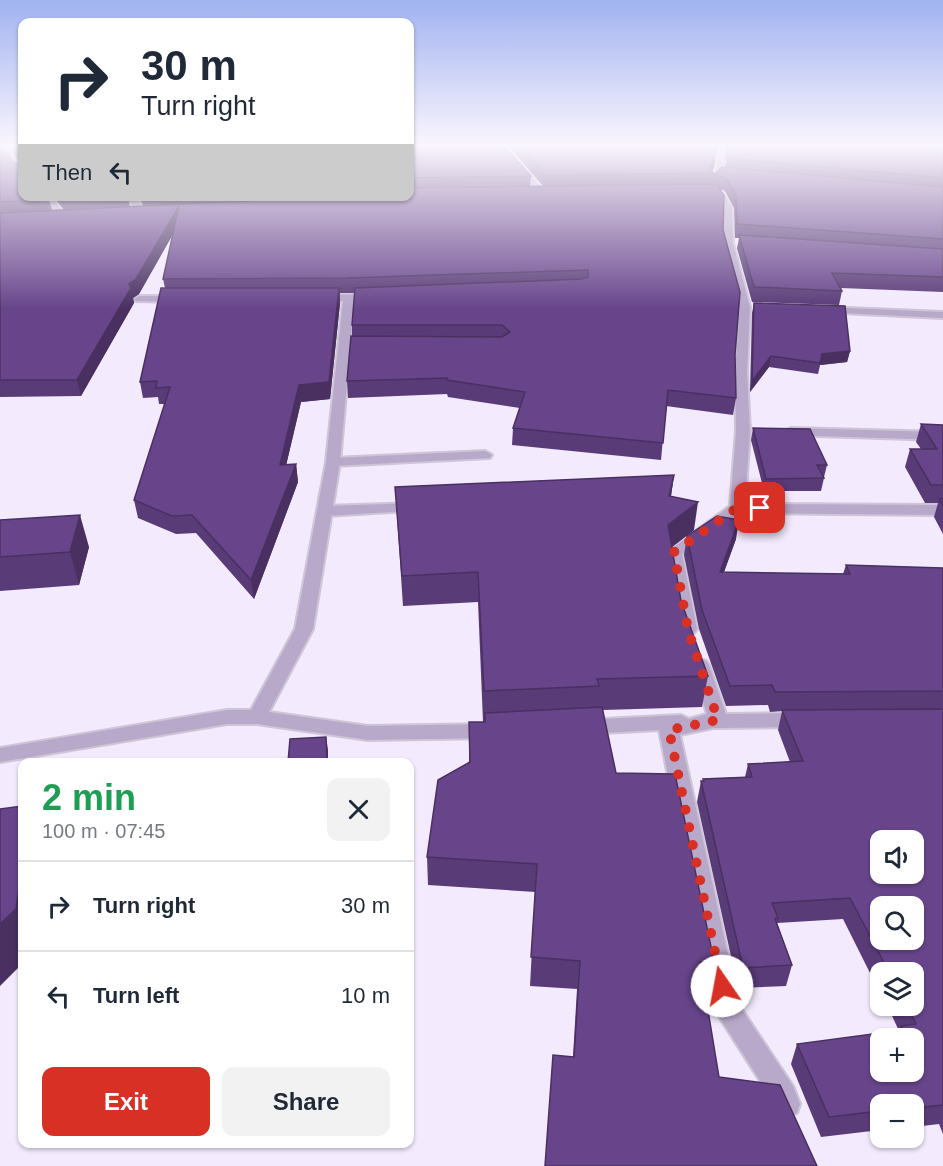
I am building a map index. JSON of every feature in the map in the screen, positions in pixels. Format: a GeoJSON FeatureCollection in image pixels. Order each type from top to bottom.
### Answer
{"type":"FeatureCollection","features":[{"type":"Feature","properties":{"kind":"street"},"geometry":{"type":"LineString","coordinates":[[724,200],[728,208],[734,243],[751,308],[741,371],[749,431],[737,508]]}},
{"type":"Feature","properties":{"kind":"street"},"geometry":{"type":"LineString","coordinates":[[50,201],[69,219],[54,219]]}},
{"type":"Feature","properties":{"kind":"street"},"geometry":{"type":"LineString","coordinates":[[132,201],[135,214],[151,213]]}},
{"type":"Feature","properties":{"kind":"street"},"geometry":{"type":"LineString","coordinates":[[302,298],[384,296]]}},
{"type":"Feature","properties":{"kind":"street"},"geometry":{"type":"LineString","coordinates":[[139,299],[197,298]]}},
{"type":"Feature","properties":{"kind":"street"},"geometry":{"type":"LineString","coordinates":[[257,717],[304,629],[326,511],[349,347],[349,298]]}},
{"type":"Feature","properties":{"kind":"street"},"geometry":{"type":"LineString","coordinates":[[815,310],[943,315]]}},
{"type":"Feature","properties":{"kind":"street"},"geometry":{"type":"LineString","coordinates":[[778,432],[943,436]]}},
{"type":"Feature","properties":{"kind":"street"},"geometry":{"type":"LineString","coordinates":[[333,462],[485,455]]}},
{"type":"Feature","properties":{"kind":"street"},"geometry":{"type":"LineString","coordinates":[[326,511],[431,507]]}},
{"type":"Feature","properties":{"kind":"street"},"geometry":{"type":"LineString","coordinates":[[718,720],[694,647],[674,552],[737,508],[943,510]]}},
{"type":"Feature","properties":{"kind":"street"},"geometry":{"type":"LineString","coordinates":[[0,755],[227,717],[257,717],[368,733],[512,730]]}},
{"type":"Feature","properties":{"kind":"street"},"geometry":{"type":"LineString","coordinates":[[718,720],[669,730],[727,1010],[784,1095],[796,1125]]}},
{"type":"Feature","properties":{"kind":"street"},"geometry":{"type":"LineString","coordinates":[[570,727],[718,720],[825,720]]}},
{"type":"Feature","properties":{"kind":"building"},"geometry":{"type":"Polygon","coordinates":[[[0,200],[24,201],[0,202],[0,200]]]}},
{"type":"Feature","properties":{"kind":"building"},"geometry":{"type":"Polygon","coordinates":[[[724,200],[723,230],[740,292],[735,355],[736,398],[668,390],[663,443],[513,428],[525,392],[447,380],[447,378],[347,381],[351,336],[502,337],[510,332],[502,325],[352,325],[355,288],[582,279],[588,277],[588,270],[348,278],[163,279],[179,206],[136,279],[129,284],[131,288],[77,380],[0,380],[0,213],[245,201],[724,200]]]}},
{"type":"Feature","properties":{"kind":"building"},"geometry":{"type":"Polygon","coordinates":[[[736,200],[943,200],[943,239],[737,224],[736,200]]]}},
{"type":"Feature","properties":{"kind":"building"},"geometry":{"type":"Polygon","coordinates":[[[739,235],[943,249],[943,277],[832,273],[842,291],[754,287],[739,235]]]}},
{"type":"Feature","properties":{"kind":"building"},"geometry":{"type":"Polygon","coordinates":[[[161,288],[339,288],[329,382],[299,385],[280,465],[296,464],[251,580],[192,515],[172,516],[134,500],[170,387],[156,388],[157,381],[140,382],[161,288]]]}},
{"type":"Feature","properties":{"kind":"building"},"geometry":{"type":"Polygon","coordinates":[[[754,303],[845,306],[850,351],[822,354],[820,363],[771,356],[752,381],[754,303]]]}},
{"type":"Feature","properties":{"kind":"building"},"geometry":{"type":"Polygon","coordinates":[[[921,424],[943,425],[943,485],[931,485],[910,449],[937,449],[921,424]]]}},
{"type":"Feature","properties":{"kind":"building"},"geometry":{"type":"Polygon","coordinates":[[[753,428],[810,429],[827,465],[817,465],[824,478],[766,479],[753,428]]]}},
{"type":"Feature","properties":{"kind":"building"},"geometry":{"type":"Polygon","coordinates":[[[674,475],[669,496],[698,502],[668,525],[681,601],[708,676],[597,679],[599,686],[484,691],[478,572],[402,576],[395,487],[674,475]]]}},
{"type":"Feature","properties":{"kind":"building"},"geometry":{"type":"Polygon","coordinates":[[[80,515],[70,552],[0,557],[0,520],[80,515]]]}},
{"type":"Feature","properties":{"kind":"building"},"geometry":{"type":"Polygon","coordinates":[[[717,516],[739,520],[720,572],[850,574],[846,565],[943,568],[943,691],[775,692],[772,685],[730,686],[702,610],[687,536],[717,516]]]}},
{"type":"Feature","properties":{"kind":"building"},"geometry":{"type":"Polygon","coordinates":[[[602,707],[616,773],[675,774],[714,961],[700,962],[719,1077],[780,1085],[817,1166],[545,1166],[553,1055],[574,1057],[580,961],[531,957],[537,864],[427,857],[438,780],[470,762],[469,722],[485,722],[485,713],[602,707]]]}},
{"type":"Feature","properties":{"kind":"building"},"geometry":{"type":"Polygon","coordinates":[[[943,709],[943,1105],[924,1107],[924,1094],[870,1094],[870,1112],[829,1117],[797,1044],[870,1034],[870,1082],[924,1082],[924,1028],[902,1028],[901,1026],[916,1024],[912,1016],[924,1016],[924,962],[884,962],[877,950],[924,950],[924,896],[870,896],[870,936],[850,898],[772,903],[778,918],[775,919],[792,965],[743,968],[701,781],[704,781],[703,779],[752,777],[748,764],[803,761],[782,710],[943,709]]]}},
{"type":"Feature","properties":{"kind":"building"},"geometry":{"type":"Polygon","coordinates":[[[326,737],[327,758],[288,758],[290,739],[326,737]]]}},
{"type":"Feature","properties":{"kind":"building"},"geometry":{"type":"Polygon","coordinates":[[[18,807],[16,909],[0,924],[0,809],[18,807]]]}},
{"type":"Feature","properties":{"kind":"route"},"geometry":{"type":"LineString","coordinates":[[722,986],[669,730],[718,720],[688,630],[674,552],[737,508],[760,508]]}}]}
